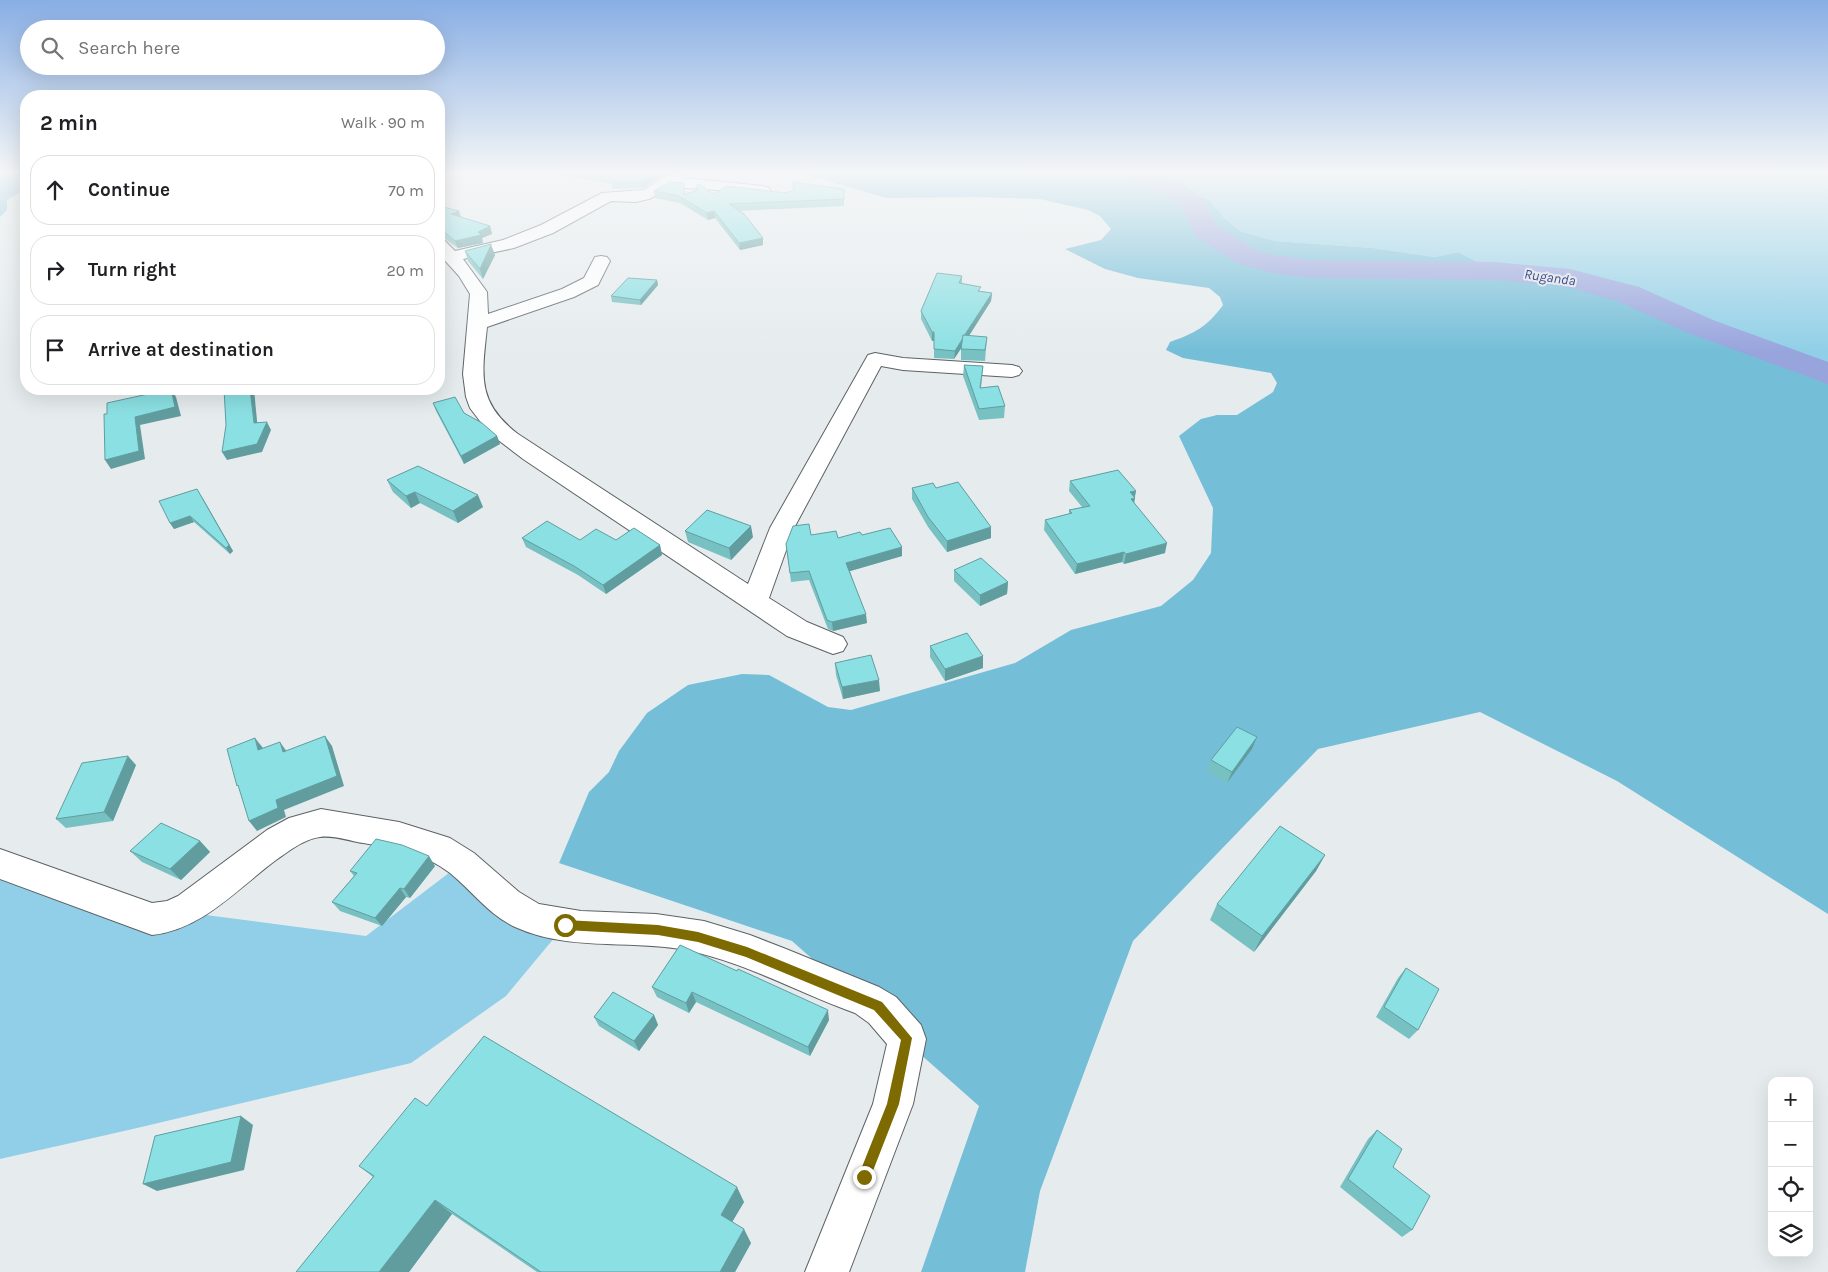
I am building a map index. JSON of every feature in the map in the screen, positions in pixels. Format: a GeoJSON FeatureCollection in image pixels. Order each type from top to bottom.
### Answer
{"type":"FeatureCollection","features":[{"type":"Feature","properties":{"kind":"street"},"geometry":{"type":"LineString","coordinates":[[446,251],[508,244],[536,233]]}},
{"type":"Feature","properties":{"kind":"street"},"geometry":{"type":"LineString","coordinates":[[446,251],[478,293],[478,324],[473,376],[476,396],[481,410],[495,427],[531,454],[797,629],[833,644]]}},
{"type":"Feature","properties":{"kind":"street"},"geometry":{"type":"LineString","coordinates":[[478,324],[568,293],[592,281],[601,261]]}},
{"type":"Feature","properties":{"kind":"street"},"geometry":{"type":"LineString","coordinates":[[754,601],[782,528],[875,359],[903,364],[1012,371]]}},
{"type":"Feature","properties":{"kind":"street"},"geometry":{"type":"LineString","coordinates":[[0,864],[152,920],[160,920],[183,912],[288,835],[313,824],[330,824],[403,836],[443,849],[462,863],[506,904],[538,920],[565,925],[658,930],[698,937],[731,946],[878,1006],[907,1038],[893,1104],[827,1272]]}},
{"type":"Feature","properties":{"kind":"shaded area"},"geometry":{"type":"Polygon","coordinates":[[[1107,233],[1248,233],[1275,241],[1373,248],[1435,257],[1458,252],[1495,271],[1570,278],[1628,294],[1702,327],[1828,374],[1828,914],[1617,781],[1480,712],[1318,749],[1133,941],[1040,1191],[1025,1272],[921,1272],[979,1106],[792,941],[559,863],[589,792],[609,772],[619,751],[647,713],[688,685],[742,674],[769,675],[828,707],[851,710],[1015,663],[1071,630],[1161,606],[1193,580],[1211,553],[1213,508],[1179,436],[1201,419],[1217,415],[1237,415],[1273,392],[1277,383],[1271,373],[1183,358],[1166,350],[1170,342],[1187,336],[1206,324],[1223,305],[1220,297],[1209,288],[1138,278],[1105,269],[1065,249],[1101,240],[1107,233]]]}},
{"type":"Feature","properties":{"kind":"shaded area"},"geometry":{"type":"Polygon","coordinates":[[[1248,233],[1828,233],[1828,374],[1702,327],[1628,294],[1570,278],[1495,271],[1458,252],[1435,257],[1373,248],[1275,241],[1248,233]]]}},
{"type":"Feature","properties":{"kind":"shaded area"},"geometry":{"type":"Polygon","coordinates":[[[462,863],[565,925],[506,996],[411,1063],[0,1159],[0,864],[183,912],[366,936],[462,863]]]}},
{"type":"Feature","properties":{"kind":"building"},"geometry":{"type":"Polygon","coordinates":[[[446,233],[479,233],[481,235],[455,241],[446,233]]]}},
{"type":"Feature","properties":{"kind":"building"},"geometry":{"type":"Polygon","coordinates":[[[731,233],[759,233],[763,238],[739,243],[731,233]]]}},
{"type":"Feature","properties":{"kind":"building"},"geometry":{"type":"Polygon","coordinates":[[[491,245],[480,269],[465,251],[491,245]]]}},
{"type":"Feature","properties":{"kind":"building"},"geometry":{"type":"Polygon","coordinates":[[[937,273],[962,276],[959,283],[981,287],[978,291],[992,293],[963,335],[955,351],[934,349],[934,332],[932,332],[921,311],[937,273]]]}},
{"type":"Feature","properties":{"kind":"building"},"geometry":{"type":"Polygon","coordinates":[[[628,278],[657,280],[640,300],[611,296],[628,278]]]}},
{"type":"Feature","properties":{"kind":"building"},"geometry":{"type":"Polygon","coordinates":[[[963,335],[987,337],[985,350],[961,349],[963,335]]]}},
{"type":"Feature","properties":{"kind":"building"},"geometry":{"type":"Polygon","coordinates":[[[964,365],[983,366],[980,388],[998,386],[1005,406],[979,409],[964,365]]]}},
{"type":"Feature","properties":{"kind":"building"},"geometry":{"type":"Polygon","coordinates":[[[144,395],[172,395],[175,407],[135,417],[139,451],[105,460],[104,414],[107,414],[107,403],[144,395]]]}},
{"type":"Feature","properties":{"kind":"building"},"geometry":{"type":"Polygon","coordinates":[[[224,395],[251,395],[254,423],[267,422],[257,444],[222,452],[226,425],[224,395]]]}},
{"type":"Feature","properties":{"kind":"building"},"geometry":{"type":"Polygon","coordinates":[[[455,397],[464,413],[482,423],[497,436],[461,456],[433,403],[455,397]]]}},
{"type":"Feature","properties":{"kind":"building"},"geometry":{"type":"Polygon","coordinates":[[[418,466],[478,495],[453,511],[415,492],[406,496],[387,480],[418,466]]]}},
{"type":"Feature","properties":{"kind":"building"},"geometry":{"type":"Polygon","coordinates":[[[1118,470],[1136,491],[1130,492],[1135,498],[1131,499],[1167,543],[1077,564],[1045,520],[1072,513],[1069,510],[1090,506],[1070,481],[1118,470]]]}},
{"type":"Feature","properties":{"kind":"building"},"geometry":{"type":"Polygon","coordinates":[[[958,482],[991,527],[947,541],[928,517],[912,488],[933,483],[936,488],[958,482]]]}},
{"type":"Feature","properties":{"kind":"building"},"geometry":{"type":"Polygon","coordinates":[[[197,489],[229,545],[226,548],[190,516],[170,523],[159,501],[197,489]]]}},
{"type":"Feature","properties":{"kind":"building"},"geometry":{"type":"Polygon","coordinates":[[[707,510],[751,526],[729,548],[685,531],[707,510]]]}},
{"type":"Feature","properties":{"kind":"building"},"geometry":{"type":"Polygon","coordinates":[[[547,521],[580,540],[596,529],[616,540],[634,528],[660,545],[603,585],[574,566],[522,538],[547,521]]]}},
{"type":"Feature","properties":{"kind":"building"},"geometry":{"type":"Polygon","coordinates":[[[809,524],[811,535],[836,531],[838,538],[860,532],[862,535],[890,528],[902,547],[846,563],[866,614],[832,622],[827,620],[809,571],[790,573],[786,544],[793,526],[809,524]]]}},
{"type":"Feature","properties":{"kind":"building"},"geometry":{"type":"Polygon","coordinates":[[[981,558],[1008,582],[980,595],[954,570],[981,558]]]}},
{"type":"Feature","properties":{"kind":"building"},"geometry":{"type":"Polygon","coordinates":[[[967,633],[983,656],[945,669],[930,646],[967,633]]]}},
{"type":"Feature","properties":{"kind":"building"},"geometry":{"type":"Polygon","coordinates":[[[871,655],[879,680],[842,687],[835,663],[871,655]]]}},
{"type":"Feature","properties":{"kind":"building"},"geometry":{"type":"Polygon","coordinates":[[[1237,727],[1257,737],[1232,772],[1211,760],[1237,727]]]}},
{"type":"Feature","properties":{"kind":"building"},"geometry":{"type":"Polygon","coordinates":[[[325,736],[337,776],[276,800],[278,808],[249,821],[227,749],[255,738],[258,750],[280,742],[283,752],[325,736]]]}},
{"type":"Feature","properties":{"kind":"building"},"geometry":{"type":"Polygon","coordinates":[[[128,756],[104,812],[56,819],[82,763],[128,756]]]}},
{"type":"Feature","properties":{"kind":"building"},"geometry":{"type":"Polygon","coordinates":[[[161,823],[200,841],[170,869],[130,851],[161,823]]]}},
{"type":"Feature","properties":{"kind":"building"},"geometry":{"type":"Polygon","coordinates":[[[1280,826],[1325,855],[1262,936],[1217,904],[1280,826]]]}},
{"type":"Feature","properties":{"kind":"building"},"geometry":{"type":"Polygon","coordinates":[[[376,839],[402,845],[429,856],[404,889],[400,888],[375,918],[332,902],[357,873],[350,871],[376,839]]]}},
{"type":"Feature","properties":{"kind":"building"},"geometry":{"type":"Polygon","coordinates":[[[680,945],[828,1010],[808,1047],[692,992],[686,1003],[652,987],[680,945]]]}},
{"type":"Feature","properties":{"kind":"building"},"geometry":{"type":"Polygon","coordinates":[[[1406,968],[1439,989],[1418,1030],[1384,1007],[1406,968]]]}},
{"type":"Feature","properties":{"kind":"building"},"geometry":{"type":"Polygon","coordinates":[[[613,992],[654,1015],[634,1041],[594,1017],[613,992]]]}},
{"type":"Feature","properties":{"kind":"building"},"geometry":{"type":"Polygon","coordinates":[[[484,1036],[737,1187],[721,1215],[744,1229],[720,1272],[541,1272],[435,1200],[379,1272],[296,1272],[374,1176],[359,1166],[415,1098],[427,1106],[484,1036]]]}},
{"type":"Feature","properties":{"kind":"building"},"geometry":{"type":"Polygon","coordinates":[[[241,1116],[231,1162],[143,1184],[155,1136],[241,1116]]]}},
{"type":"Feature","properties":{"kind":"building"},"geometry":{"type":"Polygon","coordinates":[[[1377,1130],[1402,1149],[1393,1167],[1430,1196],[1412,1230],[1348,1179],[1377,1130]]]}},
{"type":"Feature","properties":{"kind":"waterway","name":"Ruganda"},"geometry":{"type":"LineString","coordinates":[[1210,233],[1247,257],[1272,264],[1309,269],[1495,271],[1570,278],[1628,294],[1702,327],[1828,374]]}},
{"type":"Feature","properties":{"kind":"route"},"geometry":{"type":"LineString","coordinates":[[565,925],[658,930],[698,937],[731,946],[810,976],[878,1006],[907,1038],[893,1104],[864,1177]]}}]}
